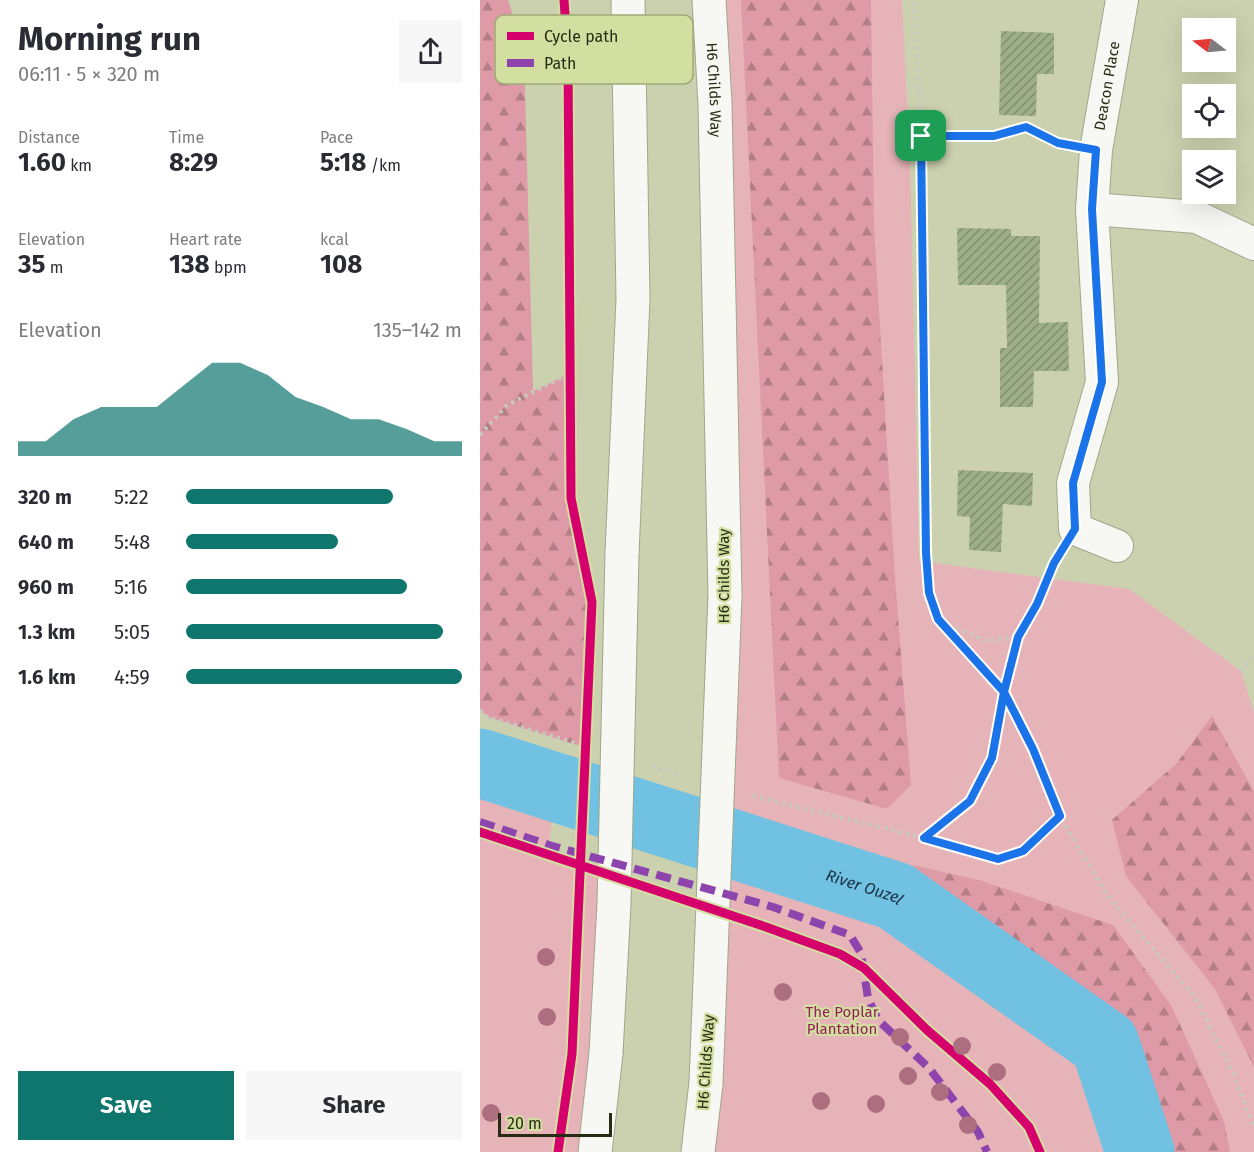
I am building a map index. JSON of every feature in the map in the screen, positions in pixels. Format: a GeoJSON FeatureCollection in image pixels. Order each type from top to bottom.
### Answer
{"type":"FeatureCollection","features":[{"type":"Feature","properties":{"kind":"street"},"geometry":{"type":"LineString","coordinates":[[628,0],[628,15]]}},
{"type":"Feature","properties":{"kind":"street","name":"H6 Childs Way"},"geometry":{"type":"LineString","coordinates":[[698,1152],[706,1083],[725,596],[715,104],[709,0]]}},
{"type":"Feature","properties":{"kind":"street","name":"Deacon Place"},"geometry":{"type":"LineString","coordinates":[[1075,529],[1073,483],[1102,382],[1092,209],[1096,150],[1122,0]]}},
{"type":"Feature","properties":{"kind":"street"},"geometry":{"type":"LineString","coordinates":[[596,1152],[606,1053],[614,904],[622,554],[633,299],[629,84]]}},
{"type":"Feature","properties":{"kind":"street"},"geometry":{"type":"LineString","coordinates":[[1092,209],[1197,217],[1254,244]]}},
{"type":"Feature","properties":{"kind":"street"},"geometry":{"type":"LineString","coordinates":[[1075,529],[1116,546]]}},
{"type":"Feature","properties":{"kind":"path"},"geometry":{"type":"LineString","coordinates":[[914,0],[921,136],[926,553],[929,593],[938,619],[1004,692],[1033,749],[1060,816],[1107,895],[1195,997],[1233,1074],[1254,1128]]}},
{"type":"Feature","properties":{"kind":"path"},"geometry":{"type":"LineString","coordinates":[[921,136],[994,136],[1026,127],[1058,143],[1096,150]]}},
{"type":"Feature","properties":{"kind":"path"},"geometry":{"type":"LineString","coordinates":[[569,362],[569,385]]}},
{"type":"Feature","properties":{"kind":"path"},"geometry":{"type":"LineString","coordinates":[[480,435],[507,405],[569,374]]}},
{"type":"Feature","properties":{"kind":"path"},"geometry":{"type":"LineString","coordinates":[[924,838],[970,801],[992,758],[1004,692],[1018,637],[1037,604],[1054,563],[1075,529]]}},
{"type":"Feature","properties":{"kind":"path"},"geometry":{"type":"LineString","coordinates":[[938,619],[986,641],[1018,637]]}},
{"type":"Feature","properties":{"kind":"path"},"geometry":{"type":"LineString","coordinates":[[1241,671],[1254,654]]}},
{"type":"Feature","properties":{"kind":"path"},"geometry":{"type":"LineString","coordinates":[[480,710],[488,717],[589,747]]}},
{"type":"Feature","properties":{"kind":"path"},"geometry":{"type":"LineString","coordinates":[[585,760],[586,737]]}},
{"type":"Feature","properties":{"kind":"path"},"geometry":{"type":"LineString","coordinates":[[645,764],[689,777]]}},
{"type":"Feature","properties":{"kind":"path"},"geometry":{"type":"LineString","coordinates":[[745,794],[790,807],[924,838],[998,859],[1023,851],[1060,816]]}},
{"type":"Feature","properties":{"kind":"green space"},"geometry":{"type":"Polygon","coordinates":[[[480,0],[508,0],[513,15],[495,15],[495,84],[525,84],[533,391],[569,374],[571,498],[592,602],[586,748],[488,717],[480,710],[480,0]]]}},
{"type":"Feature","properties":{"kind":"green space","name":"The Poplar Plantation"},"geometry":{"type":"Polygon","coordinates":[[[709,0],[902,0],[910,159],[919,561],[1129,589],[1241,671],[1254,712],[1254,1152],[698,1152],[711,972],[709,0]]]}},
{"type":"Feature","properties":{"kind":"green space"},"geometry":{"type":"Polygon","coordinates":[[[741,0],[871,0],[874,226],[895,578],[911,785],[887,809],[779,778],[741,0]]]}},
{"type":"Feature","properties":{"kind":"green space"},"geometry":{"type":"Polygon","coordinates":[[[1212,716],[1254,791],[1254,1067],[1215,989],[1126,876],[1112,820],[1176,764],[1212,716]]]}},
{"type":"Feature","properties":{"kind":"green space"},"geometry":{"type":"Polygon","coordinates":[[[480,763],[556,787],[548,856],[615,881],[595,1152],[480,1152],[480,763]]]}},
{"type":"Feature","properties":{"kind":"green space"},"geometry":{"type":"Polygon","coordinates":[[[913,865],[982,881],[1113,925],[1171,1005],[1224,1121],[1230,1152],[1141,1152],[1105,1044],[895,896],[913,865]]]}},
{"type":"Feature","properties":{"kind":"building"},"geometry":{"type":"Polygon","coordinates":[[[1001,31],[1054,33],[1054,74],[1037,74],[1036,116],[999,115],[1001,31]]]}},
{"type":"Feature","properties":{"kind":"building"},"geometry":{"type":"Polygon","coordinates":[[[957,228],[1011,229],[1011,236],[1040,236],[1039,323],[1068,322],[1069,371],[1034,371],[1033,407],[1000,407],[1000,348],[1007,348],[1006,285],[958,285],[957,228]]]}},
{"type":"Feature","properties":{"kind":"building"},"geometry":{"type":"Polygon","coordinates":[[[958,470],[1033,473],[1032,506],[1003,504],[1001,552],[969,550],[970,517],[957,516],[958,470]]]}},
{"type":"Feature","properties":{"kind":"waterway","name":"River Ouzel"},"geometry":{"type":"LineString","coordinates":[[480,763],[895,896],[1105,1044],[1140,1152]]}},
{"type":"Feature","properties":{"kind":"marked path"},"geometry":{"type":"LineString","coordinates":[[480,822],[549,845],[773,907],[850,935],[861,953],[868,998],[878,1020],[929,1068],[978,1132],[987,1152]]}},
{"type":"Feature","properties":{"kind":"cycle path"},"geometry":{"type":"LineString","coordinates":[[564,0],[565,15]]}},
{"type":"Feature","properties":{"kind":"cycle path"},"geometry":{"type":"LineString","coordinates":[[558,1152],[572,1054],[592,602],[571,498],[568,84]]}},
{"type":"Feature","properties":{"kind":"cycle path"},"geometry":{"type":"LineString","coordinates":[[480,832],[766,927],[840,954],[864,968],[927,1030],[990,1084],[1029,1127],[1040,1152]]}},
{"type":"Feature","properties":{"kind":"route"},"geometry":{"type":"LineString","coordinates":[[921,136],[926,553],[929,593],[938,619],[1004,692],[992,758],[970,801],[924,838],[998,859],[1023,851],[1060,816],[1033,749],[1004,692],[1018,637],[1037,604],[1054,563],[1075,529],[1073,483],[1102,382],[1092,209],[1096,150],[1058,143],[1026,127],[994,136],[921,136]]}}]}
